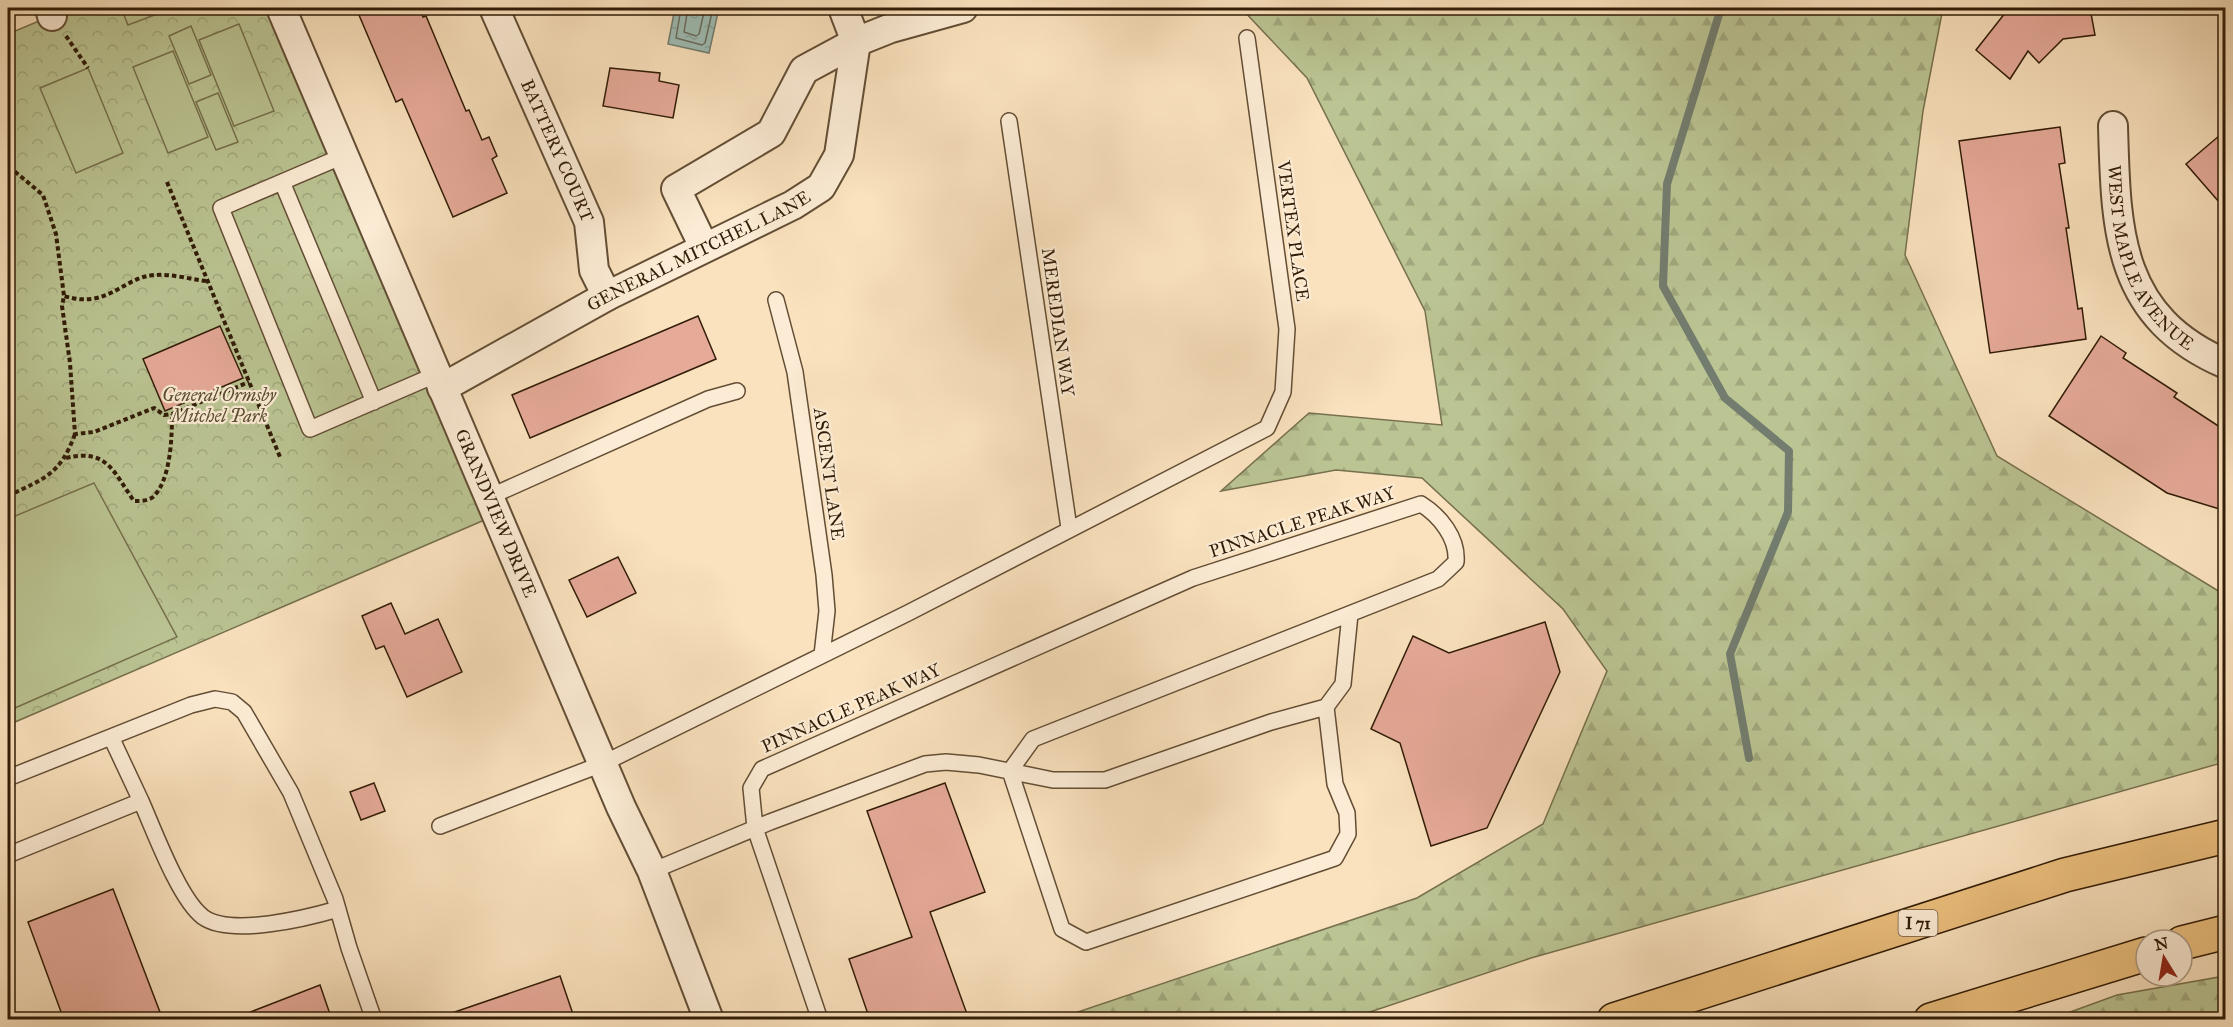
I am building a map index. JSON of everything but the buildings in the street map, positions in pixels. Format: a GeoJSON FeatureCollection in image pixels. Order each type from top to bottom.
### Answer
{"type":"FeatureCollection","features":[{"type":"Feature","properties":{"kind":"highway","name":"I 71"},"geometry":{"type":"LineString","coordinates":[[1614,1020],[2065,875],[2226,836]]}},
{"type":"Feature","properties":{"kind":"highway"},"geometry":{"type":"LineString","coordinates":[[2194,940],[2226,932]]}},
{"type":"Feature","properties":{"kind":"highway"},"geometry":{"type":"LineString","coordinates":[[1931,1020],[2134,958]]}},
{"type":"Feature","properties":{"kind":"street","name":"GRANDVIEW DRIVE"},"geometry":{"type":"LineString","coordinates":[[281,8],[602,764],[652,871],[710,1020]]}},
{"type":"Feature","properties":{"kind":"street","name":"BATTERY COURT"},"geometry":{"type":"LineString","coordinates":[[494,8],[589,222],[594,270],[607,296]]}},
{"type":"Feature","properties":{"kind":"street","name":"GENERAL MITCHEL LANE"},"geometry":{"type":"LineString","coordinates":[[439,382],[704,247],[793,205],[821,187],[839,155],[856,42],[843,8]]}},
{"type":"Feature","properties":{"kind":"street"},"geometry":{"type":"LineString","coordinates":[[704,247],[676,189],[771,134],[804,70],[856,42],[891,28],[963,8]]}},
{"type":"Feature","properties":{"kind":"street","name":"WEST MAPLE AVENUE"},"geometry":{"type":"LineString","coordinates":[[2113,126],[2115,181],[2122,242],[2133,281],[2164,325],[2202,354],[2226,364]]}},
{"type":"Feature","properties":{"kind":"lane","name":"VERTEX PLACE"},"geometry":{"type":"LineString","coordinates":[[1069,528],[1267,428],[1283,392],[1287,329],[1246,38]]}},
{"type":"Feature","properties":{"kind":"lane","name":"MEREDIAN WAY"},"geometry":{"type":"LineString","coordinates":[[1009,121],[1069,528]]}},
{"type":"Feature","properties":{"kind":"lane"},"geometry":{"type":"LineString","coordinates":[[343,156],[221,208],[310,429],[374,402],[439,382]]}},
{"type":"Feature","properties":{"kind":"lane"},"geometry":{"type":"LineString","coordinates":[[282,182],[374,402]]}},
{"type":"Feature","properties":{"kind":"lane","name":"ASCENT LANE"},"geometry":{"type":"LineString","coordinates":[[776,300],[795,372],[824,575],[827,611],[822,655]]}},
{"type":"Feature","properties":{"kind":"lane"},"geometry":{"type":"LineString","coordinates":[[489,497],[708,399],[737,391]]}},
{"type":"Feature","properties":{"kind":"lane","name":"PINNACLE PEAK WAY"},"geometry":{"type":"LineString","coordinates":[[820,1020],[755,828],[751,788],[762,769],[1193,578],[1404,508],[1421,504],[1437,514],[1457,550],[1456,562],[1438,579],[1033,739],[1010,771]]}},
{"type":"Feature","properties":{"kind":"lane"},"geometry":{"type":"LineString","coordinates":[[440,826],[602,764],[822,655],[1069,528]]}},
{"type":"Feature","properties":{"kind":"lane"},"geometry":{"type":"LineString","coordinates":[[652,871],[755,828],[925,764],[946,762],[980,765],[1053,780],[1105,780],[1271,722],[1326,707],[1343,684],[1350,614]]}},
{"type":"Feature","properties":{"kind":"lane"},"geometry":{"type":"LineString","coordinates":[[8,778],[191,705],[215,699],[232,702],[244,712],[291,793],[338,909],[374,1020]]}},
{"type":"Feature","properties":{"kind":"lane"},"geometry":{"type":"LineString","coordinates":[[1010,771],[1062,929],[1086,942],[1335,858],[1348,834],[1347,813],[1335,784],[1326,707]]}},
{"type":"Feature","properties":{"kind":"lane"},"geometry":{"type":"LineString","coordinates":[[111,737],[185,896],[204,918],[238,926],[300,921],[338,909]]}},
{"type":"Feature","properties":{"kind":"lane"},"geometry":{"type":"LineString","coordinates":[[8,855],[141,801]]}},
{"type":"Feature","properties":{"kind":"path"},"geometry":{"type":"LineString","coordinates":[[51,12],[88,68]]}},
{"type":"Feature","properties":{"kind":"path"},"geometry":{"type":"LineString","coordinates":[[8,169],[13,170],[43,195],[56,234],[64,296],[62,306],[70,363],[75,434],[66,458],[54,471],[8,496]]}},
{"type":"Feature","properties":{"kind":"path"},"geometry":{"type":"LineString","coordinates":[[167,182],[280,457]]}},
{"type":"Feature","properties":{"kind":"path"},"geometry":{"type":"LineString","coordinates":[[64,296],[74,299],[106,297],[142,278],[155,275],[206,281]]}},
{"type":"Feature","properties":{"kind":"path"},"geometry":{"type":"LineString","coordinates":[[75,434],[94,432],[154,408],[164,415],[172,414],[249,381]]}},
{"type":"Feature","properties":{"kind":"path"},"geometry":{"type":"LineString","coordinates":[[66,458],[79,455],[94,458],[120,476],[134,501],[145,500],[152,497],[164,476],[172,439],[172,414]]}},
{"type":"Feature","properties":{"kind":"green space","name":"General Ormsby Mitchel Park"},"geometry":{"type":"Polygon","coordinates":[[[50,8],[281,8],[496,515],[8,725],[8,34],[51,16],[50,8]]]}},
{"type":"Feature","properties":{"kind":"green space"},"geometry":{"type":"Polygon","coordinates":[[[121,8],[173,8],[128,25],[121,8]]]}},
{"type":"Feature","properties":{"kind":"green space"},"geometry":{"type":"Polygon","coordinates":[[[1241,8],[1943,8],[1923,111],[1905,255],[1997,456],[2225,595],[2225,762],[1531,958],[1349,1019],[1057,1019],[1417,898],[1543,824],[1607,671],[1563,609],[1422,478],[1336,470],[1221,491],[1309,413],[1442,425],[1425,311],[1307,78],[1241,8]]]}},
{"type":"Feature","properties":{"kind":"green space"},"geometry":{"type":"Polygon","coordinates":[[[239,24],[274,111],[234,126],[199,40],[239,24]]]}},
{"type":"Feature","properties":{"kind":"green space"},"geometry":{"type":"Polygon","coordinates":[[[191,26],[211,75],[189,84],[169,36],[191,26]]]}},
{"type":"Feature","properties":{"kind":"green space"},"geometry":{"type":"Polygon","coordinates":[[[173,51],[208,137],[168,153],[133,67],[173,51]]]}},
{"type":"Feature","properties":{"kind":"green space"},"geometry":{"type":"Polygon","coordinates":[[[88,68],[123,153],[76,173],[40,88],[88,68]]]}},
{"type":"Feature","properties":{"kind":"green space"},"geometry":{"type":"Polygon","coordinates":[[[218,93],[238,142],[216,150],[196,102],[218,93]]]}},
{"type":"Feature","properties":{"kind":"green space"},"geometry":{"type":"Polygon","coordinates":[[[94,483],[177,637],[8,711],[8,519],[94,483]]]}},
{"type":"Feature","properties":{"kind":"green space"},"geometry":{"type":"Polygon","coordinates":[[[2225,976],[2225,1019],[2051,1019],[2117,995],[2157,988],[2194,988],[2194,981],[2225,976]]]}},
{"type":"Feature","properties":{"kind":"water"},"geometry":{"type":"Polygon","coordinates":[[[675,8],[719,8],[709,53],[668,44],[675,8]]]}},
{"type":"Feature","properties":{"kind":"waterway"},"geometry":{"type":"LineString","coordinates":[[1721,8],[1667,184],[1663,286],[1725,398],[1789,451],[1788,512],[1730,654],[1749,758]]}}]}
